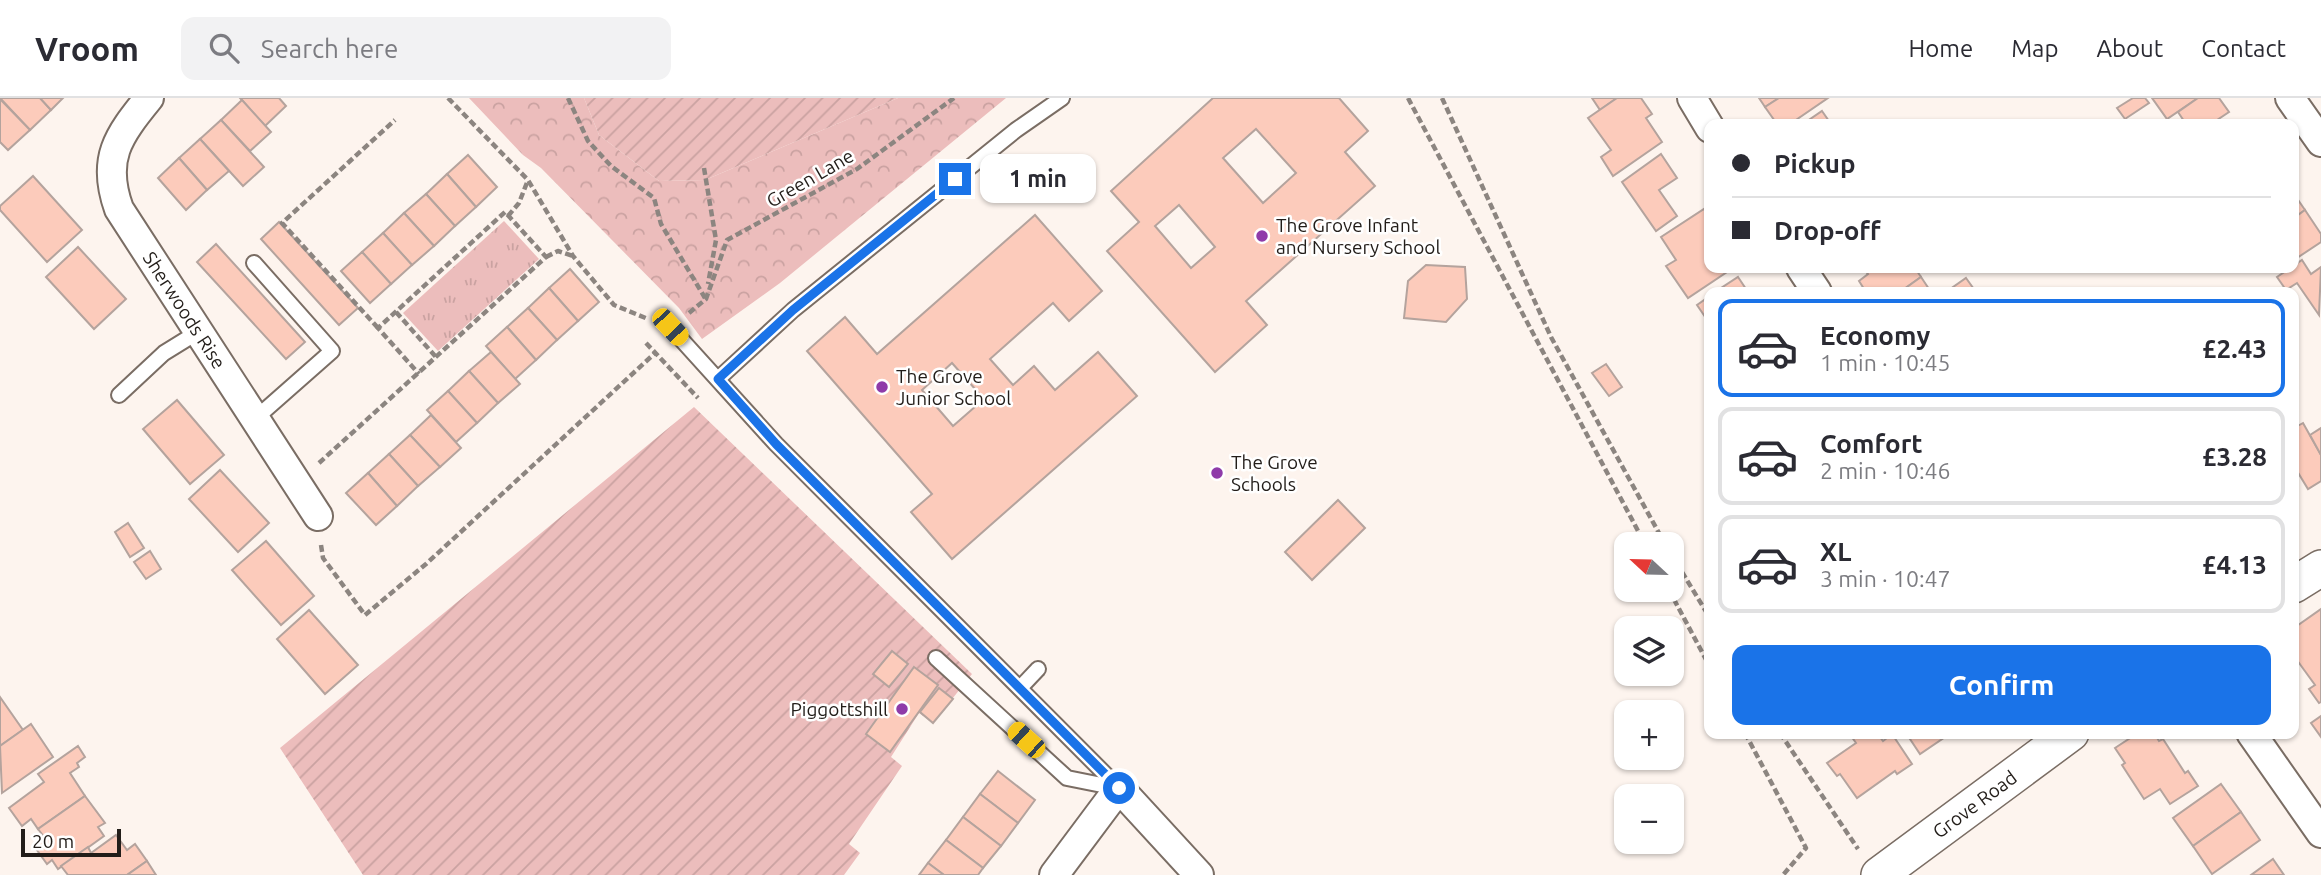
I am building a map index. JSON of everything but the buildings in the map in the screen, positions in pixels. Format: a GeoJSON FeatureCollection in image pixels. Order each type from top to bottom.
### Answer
{"type":"FeatureCollection","features":[{"type":"Feature","properties":{"kind":"street","name":"Sherwoods Rise"},"geometry":{"type":"LineString","coordinates":[[149,98],[126,127],[115,147],[111,187],[119,209],[318,516]]}},
{"type":"Feature","properties":{"kind":"street"},"geometry":{"type":"LineString","coordinates":[[1692,98],[1705,119]]}},
{"type":"Feature","properties":{"kind":"street"},"geometry":{"type":"LineString","coordinates":[[2290,98],[2321,142]]}},
{"type":"Feature","properties":{"kind":"street"},"geometry":{"type":"LineString","coordinates":[[2299,581],[2321,568]]}},
{"type":"Feature","properties":{"kind":"street","name":"Grove Road"},"geometry":{"type":"LineString","coordinates":[[1870,864],[2062,739]]}},
{"type":"Feature","properties":{"kind":"street"},"geometry":{"type":"LineString","coordinates":[[2255,739],[2321,832]]}},
{"type":"Feature","properties":{"kind":"street"},"geometry":{"type":"LineString","coordinates":[[1054,875],[1119,788],[1199,875]]}},
{"type":"Feature","properties":{"kind":"lane"},"geometry":{"type":"LineString","coordinates":[[718,379],[804,301],[1016,130],[1062,98]]}},
{"type":"Feature","properties":{"kind":"lane"},"geometry":{"type":"LineString","coordinates":[[254,263],[332,351],[256,418]]}},
{"type":"Feature","properties":{"kind":"lane"},"geometry":{"type":"LineString","coordinates":[[670,327],[776,444],[1119,788]]}},
{"type":"Feature","properties":{"kind":"lane"},"geometry":{"type":"LineString","coordinates":[[119,395],[164,353],[198,332]]}},
{"type":"Feature","properties":{"kind":"lane"},"geometry":{"type":"LineString","coordinates":[[936,658],[1067,778],[1119,788]]}},
{"type":"Feature","properties":{"kind":"lane"},"geometry":{"type":"LineString","coordinates":[[1020,688],[1038,669]]}},
{"type":"Feature","properties":{"kind":"path"},"geometry":{"type":"LineString","coordinates":[[448,98],[528,180],[573,256],[614,305],[670,327]]}},
{"type":"Feature","properties":{"kind":"path"},"geometry":{"type":"LineString","coordinates":[[568,98],[588,142],[611,166],[654,198],[661,224],[706,299]]}},
{"type":"Feature","properties":{"kind":"path","name":"Green Lane"},"geometry":{"type":"LineString","coordinates":[[706,299],[727,240],[857,169],[954,98]]}},
{"type":"Feature","properties":{"kind":"path"},"geometry":{"type":"LineString","coordinates":[[1408,98],[1639,532]]}},
{"type":"Feature","properties":{"kind":"path"},"geometry":{"type":"LineString","coordinates":[[1442,98],[1551,337],[1658,532]]}},
{"type":"Feature","properties":{"kind":"path"},"geometry":{"type":"LineString","coordinates":[[395,120],[282,223],[419,374]]}},
{"type":"Feature","properties":{"kind":"path"},"geometry":{"type":"LineString","coordinates":[[704,167],[716,240],[706,299]]}},
{"type":"Feature","properties":{"kind":"path"},"geometry":{"type":"LineString","coordinates":[[508,216],[519,203],[528,180]]}},
{"type":"Feature","properties":{"kind":"path"},"geometry":{"type":"LineString","coordinates":[[378,328],[505,212],[546,257]]}},
{"type":"Feature","properties":{"kind":"path"},"geometry":{"type":"LineString","coordinates":[[297,483],[546,257],[558,251],[573,256]]}},
{"type":"Feature","properties":{"kind":"path"},"geometry":{"type":"LineString","coordinates":[[396,312],[436,357]]}},
{"type":"Feature","properties":{"kind":"path"},"geometry":{"type":"LineString","coordinates":[[318,516],[323,558],[365,615],[426,564],[653,354]]}},
{"type":"Feature","properties":{"kind":"path"},"geometry":{"type":"LineString","coordinates":[[1684,575],[1704,608]]}},
{"type":"Feature","properties":{"kind":"path"},"geometry":{"type":"LineString","coordinates":[[1675,602],[1704,656]]}},
{"type":"Feature","properties":{"kind":"path"},"geometry":{"type":"LineString","coordinates":[[1748,739],[1806,848],[1783,875]]}},
{"type":"Feature","properties":{"kind":"path"},"geometry":{"type":"LineString","coordinates":[[1784,739],[1870,864]]}},
{"type":"Feature","properties":{"kind":"green space"},"geometry":{"type":"Polygon","coordinates":[[[469,98],[584,98],[599,135],[659,181],[705,180],[898,98],[1006,98],[780,283],[702,339],[679,308],[541,168],[523,155],[469,98]]]}},
{"type":"Feature","properties":{"kind":"green space"},"geometry":{"type":"Polygon","coordinates":[[[584,98],[898,98],[705,180],[659,181],[599,135],[584,98]]]}},
{"type":"Feature","properties":{"kind":"green space"},"geometry":{"type":"Polygon","coordinates":[[[504,221],[539,259],[438,351],[403,313],[504,221]]]}},
{"type":"Feature","properties":{"kind":"green space"},"geometry":{"type":"Polygon","coordinates":[[[694,407],[972,674],[933,723],[919,713],[891,757],[902,766],[849,844],[860,853],[844,875],[363,875],[280,748],[694,407]]]}},
{"type":"Feature","properties":{"kind":"place","name":"The Grove Infant and Nursery School"},"geometry":{"type":"Point","coordinates":[1262,236]}},
{"type":"Feature","properties":{"kind":"place","name":"The Grove Junior School"},"geometry":{"type":"Point","coordinates":[882,387]}},
{"type":"Feature","properties":{"kind":"place","name":"The Grove Schools"},"geometry":{"type":"Point","coordinates":[1217,473]}},
{"type":"Feature","properties":{"kind":"place","name":"Piggottshill"},"geometry":{"type":"Point","coordinates":[902,709]}},
{"type":"Feature","properties":{"kind":"route"},"geometry":{"type":"LineString","coordinates":[[955,179],[793,310],[718,379],[776,444],[1119,788]]}}]}
